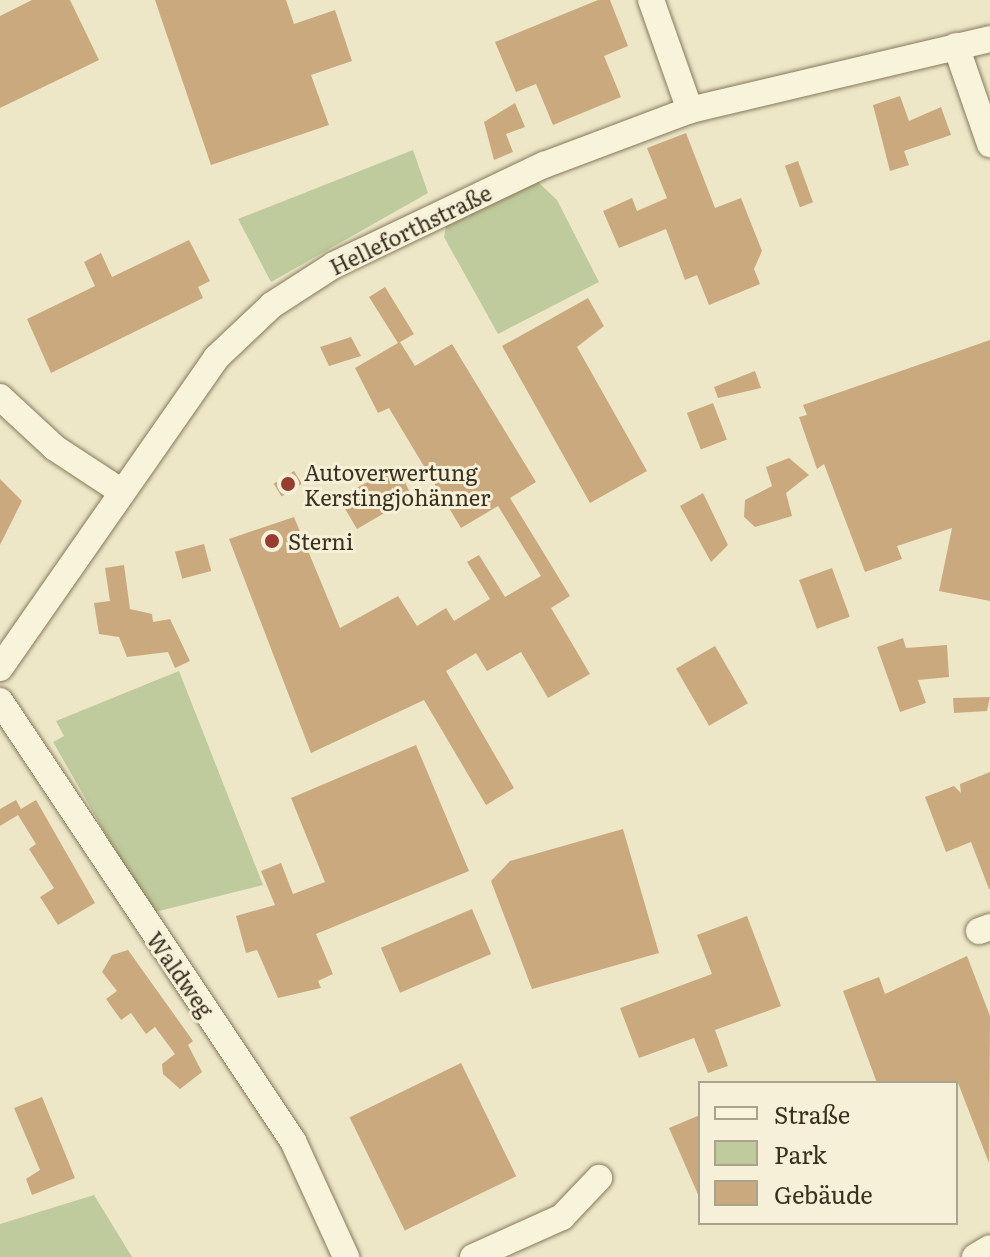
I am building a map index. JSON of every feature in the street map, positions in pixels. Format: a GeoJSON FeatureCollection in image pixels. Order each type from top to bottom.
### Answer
{"type":"FeatureCollection","features":[{"type":"Feature","properties":{"kind":"street"},"geometry":{"type":"LineString","coordinates":[[651,0],[690,110]]}},
{"type":"Feature","properties":{"kind":"street","name":"Helleforthstraße"},"geometry":{"type":"LineString","coordinates":[[0,668],[216,358],[272,305],[434,214],[690,110],[990,39]]}},
{"type":"Feature","properties":{"kind":"street"},"geometry":{"type":"LineString","coordinates":[[956,46],[990,144]]}},
{"type":"Feature","properties":{"kind":"street"},"geometry":{"type":"LineString","coordinates":[[0,397],[55,448],[122,492]]}},
{"type":"Feature","properties":{"kind":"street","name":"Waldweg"},"geometry":{"type":"LineString","coordinates":[[0,701],[293,1141],[346,1257]]}},
{"type":"Feature","properties":{"kind":"street"},"geometry":{"type":"LineString","coordinates":[[473,1257],[562,1217],[599,1178]]}},
{"type":"Feature","properties":{"kind":"street"},"geometry":{"type":"LineString","coordinates":[[975,1257],[990,1248]]}},
{"type":"Feature","properties":{"kind":"green space"},"geometry":{"type":"Polygon","coordinates":[[[413,150],[428,193],[271,282],[238,219],[413,150]]]}},
{"type":"Feature","properties":{"kind":"green space"},"geometry":{"type":"Polygon","coordinates":[[[536,180],[557,200],[599,282],[498,334],[444,237],[447,221],[536,180]]]}},
{"type":"Feature","properties":{"kind":"green space"},"geometry":{"type":"Polygon","coordinates":[[[179,671],[263,885],[151,913],[53,742],[64,736],[56,721],[179,671]]]}},
{"type":"Feature","properties":{"kind":"green space"},"geometry":{"type":"Polygon","coordinates":[[[94,1195],[132,1257],[0,1257],[0,1224],[94,1195]]]}},
{"type":"Feature","properties":{"kind":"building"},"geometry":{"type":"Polygon","coordinates":[[[32,0],[70,0],[99,60],[0,108],[0,16],[32,0]]]}},
{"type":"Feature","properties":{"kind":"building"},"geometry":{"type":"Polygon","coordinates":[[[155,0],[286,0],[294,24],[335,10],[352,61],[311,75],[329,125],[211,165],[155,0]]]}},
{"type":"Feature","properties":{"kind":"building"},"geometry":{"type":"Polygon","coordinates":[[[598,0],[610,0],[628,46],[604,56],[621,97],[553,125],[536,84],[516,92],[495,42],[598,0]]]}},
{"type":"Feature","properties":{"kind":"building"},"geometry":{"type":"Polygon","coordinates":[[[900,96],[909,121],[941,107],[951,135],[904,151],[909,165],[890,171],[873,105],[900,96]]]}},
{"type":"Feature","properties":{"kind":"building"},"geometry":{"type":"Polygon","coordinates":[[[515,103],[525,127],[506,134],[513,152],[494,160],[484,122],[515,103]]]}},
{"type":"Feature","properties":{"kind":"building"},"geometry":{"type":"Polygon","coordinates":[[[686,133],[715,208],[741,198],[762,251],[754,269],[760,284],[709,305],[697,275],[685,280],[666,229],[619,248],[603,211],[632,198],[637,211],[667,198],[647,148],[686,133]]]}},
{"type":"Feature","properties":{"kind":"building"},"geometry":{"type":"Polygon","coordinates":[[[798,161],[813,202],[800,207],[785,166],[798,161]]]}},
{"type":"Feature","properties":{"kind":"building"},"geometry":{"type":"Polygon","coordinates":[[[189,240],[210,281],[198,287],[203,298],[51,373],[27,319],[95,286],[84,262],[101,253],[112,277],[189,240]]]}},
{"type":"Feature","properties":{"kind":"building"},"geometry":{"type":"Polygon","coordinates":[[[385,287],[414,334],[400,342],[415,366],[452,344],[536,482],[510,498],[570,596],[551,608],[590,674],[548,698],[521,652],[487,671],[476,653],[446,671],[514,788],[486,805],[424,700],[311,753],[229,539],[294,517],[340,628],[398,596],[417,626],[446,608],[454,621],[490,599],[467,562],[479,555],[505,597],[541,576],[498,506],[461,528],[389,408],[378,413],[355,368],[398,343],[369,297],[385,287]]]}},
{"type":"Feature","properties":{"kind":"building"},"geometry":{"type":"Polygon","coordinates":[[[588,298],[604,326],[577,347],[647,471],[590,503],[502,346],[588,298]]]}},
{"type":"Feature","properties":{"kind":"building"},"geometry":{"type":"Polygon","coordinates":[[[351,337],[361,356],[329,366],[320,347],[351,337]]]}},
{"type":"Feature","properties":{"kind":"building"},"geometry":{"type":"Polygon","coordinates":[[[990,340],[990,601],[939,591],[952,528],[897,546],[902,559],[865,572],[824,464],[817,469],[799,417],[807,415],[803,405],[990,340]]]}},
{"type":"Feature","properties":{"kind":"building"},"geometry":{"type":"Polygon","coordinates":[[[755,371],[761,388],[718,398],[714,387],[755,371]]]}},
{"type":"Feature","properties":{"kind":"building"},"geometry":{"type":"Polygon","coordinates":[[[713,403],[727,439],[701,449],[687,413],[713,403]]]}},
{"type":"Feature","properties":{"kind":"building"},"geometry":{"type":"Polygon","coordinates":[[[789,458],[809,475],[786,493],[792,516],[755,527],[744,517],[745,500],[772,486],[766,467],[789,458]]]}},
{"type":"Feature","properties":{"kind":"building"},"geometry":{"type":"Polygon","coordinates":[[[398,467],[412,497],[357,529],[338,497],[398,467]]]}},
{"type":"Feature","properties":{"kind":"building","name":"Autoverwertung Kerstingjohänner"},"geometry":{"type":"Polygon","coordinates":[[[294,471],[302,484],[282,496],[274,484],[294,471]]]}},
{"type":"Feature","properties":{"kind":"building"},"geometry":{"type":"Polygon","coordinates":[[[0,479],[22,501],[0,545],[0,479]]]}},
{"type":"Feature","properties":{"kind":"building"},"geometry":{"type":"Polygon","coordinates":[[[703,493],[728,545],[711,562],[680,506],[703,493]]]}},
{"type":"Feature","properties":{"kind":"building"},"geometry":{"type":"Polygon","coordinates":[[[204,544],[211,571],[182,579],[175,552],[204,544]]]}},
{"type":"Feature","properties":{"kind":"building"},"geometry":{"type":"Polygon","coordinates":[[[124,565],[130,609],[152,614],[153,622],[170,619],[190,661],[175,668],[168,652],[127,657],[119,637],[99,634],[94,603],[110,601],[105,568],[124,565]]]}},
{"type":"Feature","properties":{"kind":"building"},"geometry":{"type":"Polygon","coordinates":[[[832,568],[850,617],[817,629],[799,580],[832,568]]]}},
{"type":"Feature","properties":{"kind":"building"},"geometry":{"type":"Polygon","coordinates":[[[903,638],[906,648],[947,645],[949,677],[918,680],[926,703],[900,712],[877,647],[903,638]]]}},
{"type":"Feature","properties":{"kind":"building"},"geometry":{"type":"Polygon","coordinates":[[[715,646],[748,703],[709,726],[676,668],[715,646]]]}},
{"type":"Feature","properties":{"kind":"building"},"geometry":{"type":"Polygon","coordinates":[[[990,697],[987,711],[954,713],[953,698],[990,697]]]}},
{"type":"Feature","properties":{"kind":"building"},"geometry":{"type":"Polygon","coordinates":[[[416,745],[469,871],[316,934],[333,974],[318,981],[321,988],[278,998],[257,950],[246,953],[236,916],[275,905],[261,871],[281,863],[293,894],[325,882],[291,798],[416,745]]]}},
{"type":"Feature","properties":{"kind":"building"},"geometry":{"type":"Polygon","coordinates":[[[990,772],[989,889],[971,842],[946,852],[925,797],[954,786],[961,793],[960,784],[990,772]]]}},
{"type":"Feature","properties":{"kind":"building"},"geometry":{"type":"Polygon","coordinates":[[[16,800],[21,809],[36,800],[95,903],[58,925],[40,897],[54,888],[29,849],[36,844],[18,815],[0,826],[0,809],[16,800]]]}},
{"type":"Feature","properties":{"kind":"building"},"geometry":{"type":"Polygon","coordinates":[[[623,829],[659,953],[532,989],[491,881],[510,861],[623,829]]]}},
{"type":"Feature","properties":{"kind":"building"},"geometry":{"type":"Polygon","coordinates":[[[472,909],[491,954],[400,993],[381,948],[472,909]]]}},
{"type":"Feature","properties":{"kind":"building"},"geometry":{"type":"Polygon","coordinates":[[[747,916],[781,1006],[715,1030],[728,1066],[708,1073],[694,1038],[639,1058],[620,1008],[712,974],[697,935],[747,916]]]}},
{"type":"Feature","properties":{"kind":"building"},"geometry":{"type":"Polygon","coordinates":[[[128,950],[193,1041],[188,1045],[202,1072],[180,1089],[163,1074],[162,1064],[175,1054],[155,1027],[146,1034],[131,1013],[121,1020],[106,999],[117,991],[102,972],[112,955],[128,950]]]}},
{"type":"Feature","properties":{"kind":"building"},"geometry":{"type":"Polygon","coordinates":[[[967,956],[990,1016],[989,1163],[958,1081],[876,1081],[843,991],[879,977],[885,994],[967,956]]]}},
{"type":"Feature","properties":{"kind":"building"},"geometry":{"type":"Polygon","coordinates":[[[461,1063],[516,1176],[405,1231],[350,1117],[461,1063]]]}},
{"type":"Feature","properties":{"kind":"building"},"geometry":{"type":"Polygon","coordinates":[[[42,1097],[75,1178],[32,1195],[26,1179],[40,1170],[14,1108],[42,1097]]]}},
{"type":"Feature","properties":{"kind":"building"},"geometry":{"type":"Polygon","coordinates":[[[698,1116],[698,1194],[669,1128],[698,1116]]]}},
{"type":"Feature","properties":{"kind":"place","name":"Autoverwertung Kerstingjohänner"},"geometry":{"type":"Point","coordinates":[288,484]}},
{"type":"Feature","properties":{"kind":"place","name":"Sterni"},"geometry":{"type":"Point","coordinates":[272,541]}}]}
